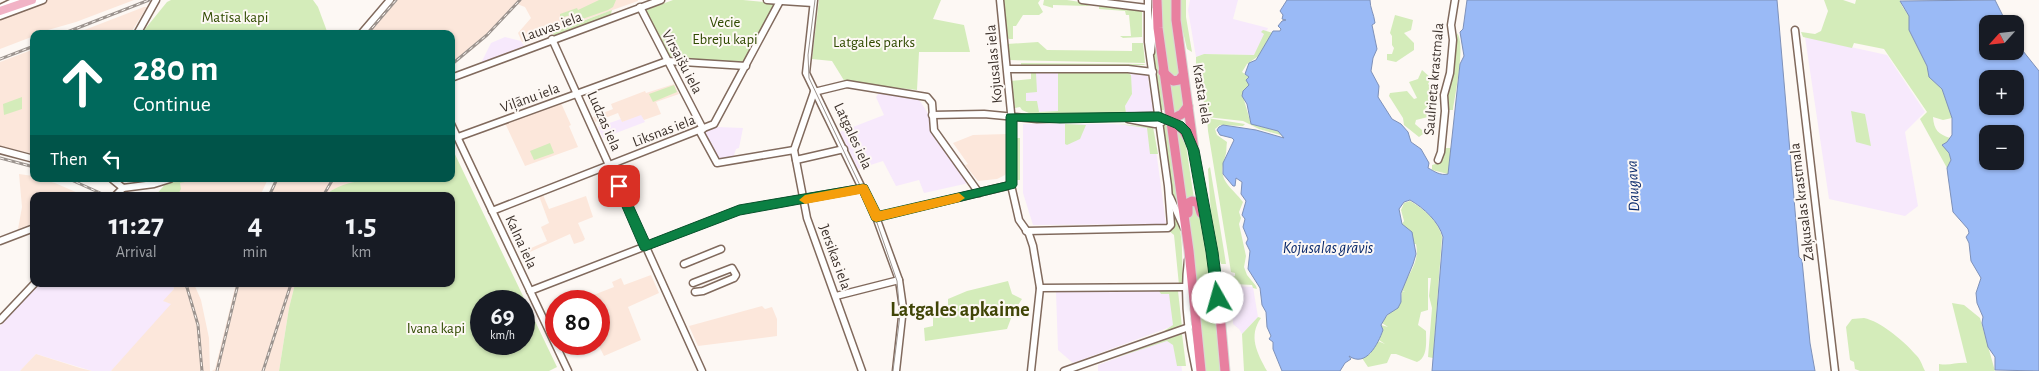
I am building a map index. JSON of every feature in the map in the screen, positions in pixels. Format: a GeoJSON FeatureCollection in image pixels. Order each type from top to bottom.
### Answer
{"type":"FeatureCollection","features":[{"type":"Feature","properties":{"kind":"highway","name":"Krasta iela"},"geometry":{"type":"LineString","coordinates":[[1176,0],[1183,75],[1217,281],[1225,371]]}},
{"type":"Feature","properties":{"kind":"highway"},"geometry":{"type":"LineString","coordinates":[[1156,2],[1163,72],[1187,233],[1201,371]]}},
{"type":"Feature","properties":{"kind":"highway"},"geometry":{"type":"LineString","coordinates":[[1163,72],[1173,81],[1179,80],[1183,75]]}},
{"type":"Feature","properties":{"kind":"highway"},"geometry":{"type":"LineString","coordinates":[[1170,120],[1182,114],[1188,106]]}},
{"type":"Feature","properties":{"kind":"highway"},"geometry":{"type":"LineString","coordinates":[[1170,120],[1186,132],[1194,150]]}},
{"type":"Feature","properties":{"kind":"highway"},"geometry":{"type":"LineString","coordinates":[[1187,233],[1188,204],[1191,201],[1196,201],[1200,206],[1206,240],[1211,248]]}},
{"type":"Feature","properties":{"kind":"main road"},"geometry":{"type":"LineString","coordinates":[[0,9],[23,0]]}},
{"type":"Feature","properties":{"kind":"main road"},"geometry":{"type":"LineString","coordinates":[[0,9],[32,0]]}},
{"type":"Feature","properties":{"kind":"street"},"geometry":{"type":"LineString","coordinates":[[0,9],[17,0]]}},
{"type":"Feature","properties":{"kind":"street"},"geometry":{"type":"LineString","coordinates":[[0,16],[43,0]]}},
{"type":"Feature","properties":{"kind":"street"},"geometry":{"type":"LineString","coordinates":[[139,30],[156,0]]}},
{"type":"Feature","properties":{"kind":"street"},"geometry":{"type":"LineString","coordinates":[[364,30],[390,0]]}},
{"type":"Feature","properties":{"kind":"street","name":"Lauvas iela"},"geometry":{"type":"LineString","coordinates":[[455,77],[554,42],[568,34],[661,0]]}},
{"type":"Feature","properties":{"kind":"street"},"geometry":{"type":"LineString","coordinates":[[767,0],[814,2]]}},
{"type":"Feature","properties":{"kind":"street","name":"Kojusalas iela"},"geometry":{"type":"LineString","coordinates":[[1000,0],[1008,69],[1011,117],[1011,185],[1020,220],[1033,246],[1040,288],[1031,371]]}},
{"type":"Feature","properties":{"kind":"street"},"geometry":{"type":"LineString","coordinates":[[1082,0],[1147,8]]}},
{"type":"Feature","properties":{"kind":"street"},"geometry":{"type":"LineString","coordinates":[[1026,231],[1168,228],[1170,226],[1169,196],[1147,31],[1148,0]]}},
{"type":"Feature","properties":{"kind":"street","name":"Saulrieta krastmala"},"geometry":{"type":"LineString","coordinates":[[1438,160],[1441,152],[1445,111],[1444,95],[1450,73],[1452,40],[1450,26],[1454,0]]}},
{"type":"Feature","properties":{"kind":"street","name":"Līksnas iela"},"geometry":{"type":"LineString","coordinates":[[492,211],[717,121],[780,1]]}},
{"type":"Feature","properties":{"kind":"street","name":"Latgales iela"},"geometry":{"type":"LineString","coordinates":[[814,2],[806,70],[814,92],[819,96],[876,217],[899,280],[903,308],[896,371]]}},
{"type":"Feature","properties":{"kind":"street"},"geometry":{"type":"LineString","coordinates":[[1150,55],[1154,43],[1153,19],[1156,2]]}},
{"type":"Feature","properties":{"kind":"street","name":"Virsaišu iela"},"geometry":{"type":"LineString","coordinates":[[640,8],[717,163],[794,150]]}},
{"type":"Feature","properties":{"kind":"street","name":"Zaķusalas krastmala"},"geometry":{"type":"LineString","coordinates":[[1795,30],[1835,371]]}},
{"type":"Feature","properties":{"kind":"street","name":"Ludzas iela"},"geometry":{"type":"LineString","coordinates":[[554,42],[702,371]]}},
{"type":"Feature","properties":{"kind":"street"},"geometry":{"type":"LineString","coordinates":[[668,61],[746,66]]}},
{"type":"Feature","properties":{"kind":"street","name":"Viļānu iela"},"geometry":{"type":"LineString","coordinates":[[458,138],[668,61]]}},
{"type":"Feature","properties":{"kind":"street"},"geometry":{"type":"LineString","coordinates":[[1008,69],[1128,69],[1153,72]]}},
{"type":"Feature","properties":{"kind":"street"},"geometry":{"type":"LineString","coordinates":[[794,150],[814,92],[847,84],[918,95],[930,99],[934,130],[979,193]]}},
{"type":"Feature","properties":{"kind":"street"},"geometry":{"type":"LineString","coordinates":[[932,115],[984,114],[1037,119],[1126,118],[1170,120]]}},
{"type":"Feature","properties":{"kind":"street","name":"Kalna iela"},"geometry":{"type":"LineString","coordinates":[[455,132],[530,290]]}},
{"type":"Feature","properties":{"kind":"street"},"geometry":{"type":"LineString","coordinates":[[796,160],[844,149]]}},
{"type":"Feature","properties":{"kind":"street"},"geometry":{"type":"LineString","coordinates":[[0,150],[30,158]]}},
{"type":"Feature","properties":{"kind":"street","name":"Jersikas iela"},"geometry":{"type":"LineString","coordinates":[[794,150],[807,218],[862,371]]}},
{"type":"Feature","properties":{"kind":"street"},"geometry":{"type":"LineString","coordinates":[[116,182],[123,188]]}},
{"type":"Feature","properties":{"kind":"street"},"geometry":{"type":"LineString","coordinates":[[119,192],[123,188],[160,182]]}},
{"type":"Feature","properties":{"kind":"street"},"geometry":{"type":"LineString","coordinates":[[876,217],[1011,185]]}},
{"type":"Feature","properties":{"kind":"street"},"geometry":{"type":"LineString","coordinates":[[533,290],[739,210],[804,200],[863,188]]}},
{"type":"Feature","properties":{"kind":"street"},"geometry":{"type":"LineString","coordinates":[[1169,196],[1178,210],[1181,224],[1187,233]]}},
{"type":"Feature","properties":{"kind":"street"},"geometry":{"type":"LineString","coordinates":[[0,241],[30,230]]}},
{"type":"Feature","properties":{"kind":"street"},"geometry":{"type":"LineString","coordinates":[[684,264],[722,249]]}},
{"type":"Feature","properties":{"kind":"street"},"geometry":{"type":"LineString","coordinates":[[1189,251],[1185,274],[1189,327],[1196,371]]}},
{"type":"Feature","properties":{"kind":"street"},"geometry":{"type":"LineString","coordinates":[[692,283],[732,268],[736,275],[721,284],[695,292]]}},
{"type":"Feature","properties":{"kind":"street"},"geometry":{"type":"LineString","coordinates":[[836,296],[899,280]]}},
{"type":"Feature","properties":{"kind":"street"},"geometry":{"type":"LineString","coordinates":[[0,320],[31,287]]}},
{"type":"Feature","properties":{"kind":"street"},"geometry":{"type":"LineString","coordinates":[[1040,288],[1186,287]]}},
{"type":"Feature","properties":{"kind":"street","name":"Kalna iela"},"geometry":{"type":"LineString","coordinates":[[535,302],[568,371]]}},
{"type":"Feature","properties":{"kind":"street"},"geometry":{"type":"LineString","coordinates":[[1064,371],[1189,327]]}},
{"type":"Feature","properties":{"kind":"shaded area"},"geometry":{"type":"Polygon","coordinates":[[[49,0],[134,0],[76,22],[48,30],[30,30],[30,38],[0,49],[0,17],[49,0]]]}},
{"type":"Feature","properties":{"kind":"shaded area"},"geometry":{"type":"Polygon","coordinates":[[[395,0],[638,0],[522,42],[518,33],[531,18],[525,7],[517,4],[479,44],[455,63],[455,30],[370,30],[395,0]]]}},
{"type":"Feature","properties":{"kind":"shaded area"},"geometry":{"type":"Polygon","coordinates":[[[1190,0],[1238,0],[1233,19],[1268,28],[1254,55],[1204,54],[1196,57],[1188,10],[1190,0]]]}},
{"type":"Feature","properties":{"kind":"shaded area"},"geometry":{"type":"Polygon","coordinates":[[[144,7],[147,7],[133,30],[84,30],[144,7]]]}},
{"type":"Feature","properties":{"kind":"shaded area"},"geometry":{"type":"Polygon","coordinates":[[[505,37],[521,41],[524,46],[481,63],[491,43],[505,37]]]}},
{"type":"Feature","properties":{"kind":"shaded area"},"geometry":{"type":"Polygon","coordinates":[[[1805,37],[1887,55],[1925,112],[1905,132],[1918,206],[1905,216],[1829,199],[1805,37]]]}},
{"type":"Feature","properties":{"kind":"shaded area"},"geometry":{"type":"Polygon","coordinates":[[[30,51],[30,153],[0,146],[0,62],[30,51]]]}},
{"type":"Feature","properties":{"kind":"shaded area"},"geometry":{"type":"Polygon","coordinates":[[[1034,71],[1058,71],[1058,111],[1038,112],[1026,101],[1025,92],[1036,92],[1034,71]]]}},
{"type":"Feature","properties":{"kind":"shaded area"},"geometry":{"type":"Polygon","coordinates":[[[1147,71],[1153,111],[1150,113],[1126,113],[1125,106],[1132,94],[1129,74],[1126,73],[1147,71]]]}},
{"type":"Feature","properties":{"kind":"shaded area"},"geometry":{"type":"Polygon","coordinates":[[[674,84],[679,94],[656,102],[661,114],[644,120],[641,115],[622,122],[618,113],[595,122],[593,117],[613,109],[611,104],[645,91],[646,93],[674,84]]]}},
{"type":"Feature","properties":{"kind":"shaded area"},"geometry":{"type":"Polygon","coordinates":[[[879,93],[918,98],[929,115],[930,128],[969,183],[924,193],[919,180],[896,186],[883,161],[858,169],[840,132],[884,115],[876,97],[879,93]]]}},
{"type":"Feature","properties":{"kind":"shaded area"},"geometry":{"type":"Polygon","coordinates":[[[561,103],[578,147],[525,166],[505,123],[561,103]]]}},
{"type":"Feature","properties":{"kind":"shaded area"},"geometry":{"type":"Polygon","coordinates":[[[641,114],[645,122],[603,138],[598,127],[621,119],[622,122],[641,114]]]}},
{"type":"Feature","properties":{"kind":"shaded area"},"geometry":{"type":"Polygon","coordinates":[[[1023,124],[1113,124],[1153,127],[1166,224],[1033,225],[1023,193],[1023,124]]]}},
{"type":"Feature","properties":{"kind":"shaded area"},"geometry":{"type":"Polygon","coordinates":[[[717,127],[743,128],[739,148],[736,149],[733,158],[718,160],[704,131],[717,127]]]}},
{"type":"Feature","properties":{"kind":"shaded area"},"geometry":{"type":"Polygon","coordinates":[[[1007,134],[1007,171],[1005,175],[997,179],[978,181],[965,165],[968,164],[953,143],[973,135],[1007,134]]]}},
{"type":"Feature","properties":{"kind":"shaded area"},"geometry":{"type":"Polygon","coordinates":[[[19,174],[30,176],[30,182],[52,182],[76,192],[30,192],[30,224],[18,229],[22,207],[19,174]]]}},
{"type":"Feature","properties":{"kind":"shaded area"},"geometry":{"type":"Polygon","coordinates":[[[176,182],[267,182],[262,192],[177,192],[176,182]]]}},
{"type":"Feature","properties":{"kind":"shaded area"},"geometry":{"type":"Polygon","coordinates":[[[274,182],[356,182],[329,192],[270,192],[274,182]]]}},
{"type":"Feature","properties":{"kind":"shaded area"},"geometry":{"type":"Polygon","coordinates":[[[543,195],[549,209],[586,196],[593,217],[578,223],[585,239],[583,241],[574,244],[570,234],[521,256],[520,253],[547,241],[541,227],[549,223],[539,196],[543,195]]]}},
{"type":"Feature","properties":{"kind":"shaded area"},"geometry":{"type":"Polygon","coordinates":[[[651,275],[659,293],[628,307],[641,340],[610,353],[610,290],[606,290],[614,287],[612,282],[621,278],[624,285],[651,275]]]}},
{"type":"Feature","properties":{"kind":"shaded area"},"geometry":{"type":"Polygon","coordinates":[[[1232,286],[1253,287],[1258,317],[1242,334],[1233,324],[1232,291],[1229,288],[1232,286]]]}},
{"type":"Feature","properties":{"kind":"shaded area"},"geometry":{"type":"Polygon","coordinates":[[[36,287],[174,287],[164,301],[172,304],[111,371],[92,371],[36,354],[20,371],[0,371],[0,326],[36,287]]]}},
{"type":"Feature","properties":{"kind":"shaded area"},"geometry":{"type":"Polygon","coordinates":[[[174,287],[195,287],[201,300],[209,338],[210,371],[111,371],[171,304],[163,301],[174,289],[174,287]]]}},
{"type":"Feature","properties":{"kind":"shaded area"},"geometry":{"type":"Polygon","coordinates":[[[235,287],[294,287],[279,371],[212,371],[215,369],[235,287]]]}},
{"type":"Feature","properties":{"kind":"shaded area"},"geometry":{"type":"Polygon","coordinates":[[[1178,291],[1181,323],[1073,363],[1058,350],[1056,292],[1178,291]]]}},
{"type":"Feature","properties":{"kind":"shaded area"},"geometry":{"type":"Polygon","coordinates":[[[762,306],[765,309],[772,307],[777,319],[777,336],[698,346],[689,326],[762,306]]]}},
{"type":"Feature","properties":{"kind":"shaded area"},"geometry":{"type":"Polygon","coordinates":[[[1171,338],[1179,342],[1182,371],[1098,371],[1098,365],[1171,338]]]}},
{"type":"Feature","properties":{"kind":"shaded area"},"geometry":{"type":"Polygon","coordinates":[[[36,354],[80,368],[92,371],[20,371],[36,354]]]}},
{"type":"Feature","properties":{"kind":"green space","name":"Matīsa kapi"},"geometry":{"type":"Polygon","coordinates":[[[171,0],[313,0],[318,7],[327,30],[144,30],[167,2],[171,0]]]}},
{"type":"Feature","properties":{"kind":"green space"},"geometry":{"type":"Polygon","coordinates":[[[599,0],[616,0],[613,7],[608,10],[554,29],[574,21],[571,15],[560,18],[560,14],[577,8],[578,10],[599,0]]]}},
{"type":"Feature","properties":{"kind":"green space","name":"Vecie Ebreju kapi"},"geometry":{"type":"Polygon","coordinates":[[[673,0],[743,0],[774,3],[774,5],[745,61],[738,63],[669,58],[646,10],[673,0]]]}},
{"type":"Feature","properties":{"kind":"green space","name":"Latgales parks"},"geometry":{"type":"Polygon","coordinates":[[[819,0],[941,0],[933,19],[964,25],[970,52],[919,52],[917,90],[845,82],[832,61],[812,59],[819,0]]]}},
{"type":"Feature","properties":{"kind":"green space"},"geometry":{"type":"Polygon","coordinates":[[[1002,0],[1040,0],[1038,3],[1043,12],[1039,15],[1023,15],[1016,26],[1013,26],[1013,39],[1009,39],[1007,37],[1002,0]]]}},
{"type":"Feature","properties":{"kind":"green space"},"geometry":{"type":"Polygon","coordinates":[[[1044,0],[1067,0],[1093,4],[1087,6],[1053,5],[1053,8],[1043,5],[1044,0]]]}},
{"type":"Feature","properties":{"kind":"green space"},"geometry":{"type":"Polygon","coordinates":[[[1160,0],[1173,0],[1179,75],[1177,78],[1169,75],[1161,30],[1160,0]]]}},
{"type":"Feature","properties":{"kind":"green space"},"geometry":{"type":"Polygon","coordinates":[[[1181,0],[1186,0],[1186,17],[1192,52],[1187,49],[1180,19],[1181,0]]]}},
{"type":"Feature","properties":{"kind":"green space"},"geometry":{"type":"Polygon","coordinates":[[[1824,0],[1843,0],[1855,4],[1856,0],[1900,0],[1909,16],[1909,30],[1927,66],[1929,77],[1942,89],[1952,118],[1943,120],[1933,117],[1937,131],[1950,138],[1947,146],[1951,160],[1947,168],[1920,119],[1927,112],[1884,49],[1854,43],[1852,48],[1803,37],[1801,32],[1815,34],[1821,31],[1828,11],[1824,0]]]}},
{"type":"Feature","properties":{"kind":"green space"},"geometry":{"type":"Polygon","coordinates":[[[1099,5],[1142,9],[1142,37],[1123,38],[1120,36],[1131,36],[1129,15],[1126,15],[1125,11],[1099,9],[1099,5]]]}},
{"type":"Feature","properties":{"kind":"green space"},"geometry":{"type":"Polygon","coordinates":[[[612,10],[610,17],[554,36],[553,34],[556,31],[612,10]]]}},
{"type":"Feature","properties":{"kind":"green space"},"geometry":{"type":"Polygon","coordinates":[[[1395,15],[1413,20],[1411,30],[1404,33],[1414,43],[1414,50],[1396,62],[1387,60],[1387,54],[1392,54],[1394,48],[1390,33],[1395,15]]]}},
{"type":"Feature","properties":{"kind":"green space"},"geometry":{"type":"Polygon","coordinates":[[[1263,30],[1273,33],[1260,55],[1247,64],[1242,72],[1249,77],[1249,85],[1244,100],[1251,124],[1278,131],[1284,136],[1259,129],[1243,121],[1207,117],[1196,65],[1196,57],[1204,54],[1254,55],[1264,34],[1261,32],[1263,30]]]}},
{"type":"Feature","properties":{"kind":"green space"},"geometry":{"type":"Polygon","coordinates":[[[1457,33],[1460,47],[1459,70],[1453,110],[1449,110],[1446,98],[1457,33]]]}},
{"type":"Feature","properties":{"kind":"green space"},"geometry":{"type":"Polygon","coordinates":[[[1038,42],[1047,50],[1132,51],[1132,43],[1143,43],[1145,63],[1009,60],[1007,44],[1038,42]]]}},
{"type":"Feature","properties":{"kind":"green space"},"geometry":{"type":"Polygon","coordinates":[[[1155,46],[1165,110],[1160,110],[1153,56],[1155,46]]]}},
{"type":"Feature","properties":{"kind":"green space"},"geometry":{"type":"Polygon","coordinates":[[[1021,63],[1146,65],[1024,67],[1021,66],[1021,63]]]}},
{"type":"Feature","properties":{"kind":"green space"},"geometry":{"type":"Polygon","coordinates":[[[1031,70],[1036,73],[1037,92],[1026,93],[1026,101],[1037,101],[1039,112],[1058,111],[1058,71],[1128,73],[1131,75],[1132,94],[1125,106],[1126,113],[1031,114],[1020,107],[1015,108],[1011,81],[1031,79],[1031,70]]]}},
{"type":"Feature","properties":{"kind":"green space"},"geometry":{"type":"Polygon","coordinates":[[[1422,70],[1431,78],[1428,84],[1433,88],[1433,97],[1425,109],[1430,113],[1428,117],[1416,120],[1415,124],[1422,130],[1423,134],[1419,137],[1404,125],[1403,118],[1389,96],[1390,93],[1407,91],[1414,99],[1417,98],[1409,82],[1418,79],[1422,70]]]}},
{"type":"Feature","properties":{"kind":"green space"},"geometry":{"type":"Polygon","coordinates":[[[1181,82],[1184,104],[1180,112],[1172,110],[1170,83],[1181,82]]]}},
{"type":"Feature","properties":{"kind":"green space"},"geometry":{"type":"Polygon","coordinates":[[[674,85],[677,92],[653,102],[649,94],[674,85]]]}},
{"type":"Feature","properties":{"kind":"green space"},"geometry":{"type":"Polygon","coordinates":[[[22,97],[22,109],[4,115],[3,104],[22,97]]]}},
{"type":"Feature","properties":{"kind":"green space"},"geometry":{"type":"Polygon","coordinates":[[[1851,111],[1865,114],[1871,146],[1856,142],[1851,111]]]}},
{"type":"Feature","properties":{"kind":"green space"},"geometry":{"type":"Polygon","coordinates":[[[1207,118],[1245,124],[1243,126],[1220,125],[1215,129],[1217,135],[1227,142],[1222,172],[1223,177],[1243,202],[1239,212],[1241,218],[1239,224],[1246,256],[1244,267],[1257,289],[1253,288],[1252,285],[1235,284],[1234,286],[1231,284],[1231,277],[1235,276],[1235,273],[1231,272],[1207,118]]]}},
{"type":"Feature","properties":{"kind":"green space"},"geometry":{"type":"Polygon","coordinates":[[[1065,124],[1086,125],[1080,139],[1067,145],[1065,144],[1065,124]]]}},
{"type":"Feature","properties":{"kind":"green space"},"geometry":{"type":"Polygon","coordinates":[[[1118,124],[1153,127],[1158,154],[1150,154],[1147,128],[1118,124]]]}},
{"type":"Feature","properties":{"kind":"green space"},"geometry":{"type":"Polygon","coordinates":[[[1167,124],[1179,209],[1171,189],[1167,169],[1163,126],[1167,124]]]}},
{"type":"Feature","properties":{"kind":"green space"},"geometry":{"type":"Polygon","coordinates":[[[1176,126],[1185,139],[1194,199],[1184,200],[1176,126]]]}},
{"type":"Feature","properties":{"kind":"green space"},"geometry":{"type":"Polygon","coordinates":[[[1016,138],[1020,138],[1020,180],[1014,180],[1014,141],[1016,138]]]}},
{"type":"Feature","properties":{"kind":"green space"},"geometry":{"type":"Polygon","coordinates":[[[550,143],[554,153],[534,160],[530,151],[550,143]]]}},
{"type":"Feature","properties":{"kind":"green space"},"geometry":{"type":"Polygon","coordinates":[[[1442,148],[1451,148],[1448,174],[1432,170],[1432,165],[1442,162],[1442,148]]]}},
{"type":"Feature","properties":{"kind":"green space","name":"Ivana kapi"},"geometry":{"type":"Polygon","coordinates":[[[455,154],[520,290],[470,290],[470,355],[535,355],[535,321],[545,342],[545,355],[551,355],[557,367],[549,371],[279,371],[294,287],[455,287],[455,192],[330,192],[335,188],[355,182],[455,182],[455,154]]]}},
{"type":"Feature","properties":{"kind":"green space"},"geometry":{"type":"Polygon","coordinates":[[[1210,167],[1226,264],[1221,264],[1212,230],[1208,169],[1210,167]]]}},
{"type":"Feature","properties":{"kind":"green space"},"geometry":{"type":"Polygon","coordinates":[[[167,182],[185,182],[180,183],[179,192],[158,192],[167,182]]]}},
{"type":"Feature","properties":{"kind":"green space"},"geometry":{"type":"Polygon","coordinates":[[[1410,201],[1430,216],[1438,226],[1442,237],[1433,358],[1428,357],[1432,308],[1429,296],[1431,278],[1428,278],[1428,310],[1421,312],[1418,325],[1426,331],[1426,349],[1421,360],[1417,362],[1391,354],[1387,363],[1368,367],[1362,358],[1370,354],[1378,341],[1385,344],[1379,340],[1383,330],[1381,325],[1388,327],[1382,323],[1401,302],[1402,291],[1405,292],[1402,290],[1404,284],[1415,262],[1416,244],[1414,244],[1408,229],[1402,224],[1404,221],[1401,210],[1404,203],[1410,201]]]}},
{"type":"Feature","properties":{"kind":"green space"},"geometry":{"type":"Polygon","coordinates":[[[1191,205],[1199,207],[1212,276],[1220,371],[1205,371],[1189,211],[1191,205]]]}},
{"type":"Feature","properties":{"kind":"green space"},"geometry":{"type":"Polygon","coordinates":[[[1173,209],[1177,217],[1182,245],[1183,281],[1179,285],[1174,235],[1169,231],[1175,226],[1173,209]]]}},
{"type":"Feature","properties":{"kind":"green space"},"geometry":{"type":"Polygon","coordinates":[[[1008,281],[1012,294],[1022,299],[1013,313],[1007,329],[925,341],[924,328],[933,326],[933,308],[948,305],[948,299],[967,291],[1008,281]]]}},
{"type":"Feature","properties":{"kind":"green space"},"geometry":{"type":"Polygon","coordinates":[[[1159,291],[1178,291],[1182,327],[1164,331],[1173,325],[1169,294],[1161,294],[1159,291]]]}},
{"type":"Feature","properties":{"kind":"green space"},"geometry":{"type":"Polygon","coordinates":[[[1952,303],[1964,305],[1980,318],[1995,371],[1939,371],[1939,364],[1967,363],[1952,303]]]}},
{"type":"Feature","properties":{"kind":"green space"},"geometry":{"type":"Polygon","coordinates":[[[1258,317],[1261,318],[1255,331],[1255,344],[1267,371],[1244,371],[1242,334],[1258,317]]]}},
{"type":"Feature","properties":{"kind":"green space"},"geometry":{"type":"Polygon","coordinates":[[[1864,318],[1884,327],[1898,338],[1918,357],[1925,371],[1860,371],[1855,369],[1854,362],[1850,360],[1846,327],[1852,319],[1864,318]]]}},
{"type":"Feature","properties":{"kind":"green space"},"geometry":{"type":"Polygon","coordinates":[[[1182,334],[1186,366],[1177,366],[1173,345],[1167,341],[1109,360],[1182,334]]]}},
{"type":"Feature","properties":{"kind":"water"},"geometry":{"type":"Polygon","coordinates":[[[1287,0],[1370,0],[1375,23],[1372,25],[1377,49],[1371,71],[1379,86],[1378,97],[1392,119],[1401,124],[1408,132],[1411,142],[1421,149],[1429,163],[1428,168],[1437,173],[1448,174],[1460,64],[1464,56],[1460,32],[1463,29],[1467,0],[1777,0],[1799,257],[1802,260],[1810,343],[1815,371],[1432,371],[1443,237],[1438,226],[1430,216],[1410,200],[1404,202],[1399,209],[1402,224],[1412,232],[1416,254],[1401,293],[1401,302],[1398,308],[1387,315],[1381,325],[1383,330],[1375,348],[1366,357],[1361,359],[1349,356],[1351,359],[1345,363],[1340,371],[1282,371],[1273,349],[1273,342],[1269,339],[1271,336],[1267,327],[1266,312],[1262,305],[1260,288],[1248,269],[1250,251],[1246,243],[1248,239],[1243,227],[1245,219],[1242,215],[1246,201],[1241,194],[1242,182],[1236,178],[1235,186],[1233,186],[1223,174],[1223,163],[1234,140],[1220,135],[1217,130],[1223,125],[1256,130],[1284,138],[1278,131],[1251,124],[1247,104],[1242,96],[1243,91],[1249,85],[1246,80],[1249,77],[1245,74],[1249,63],[1256,60],[1273,31],[1280,31],[1281,29],[1278,26],[1282,21],[1286,20],[1282,19],[1283,15],[1280,11],[1287,0]]]}},
{"type":"Feature","properties":{"kind":"water"},"geometry":{"type":"Polygon","coordinates":[[[1995,0],[2002,15],[1979,15],[1979,60],[2024,60],[2024,52],[2039,71],[2039,371],[1995,370],[1995,357],[1988,347],[1982,323],[1983,317],[1977,303],[1976,293],[1981,278],[1971,261],[1969,243],[1966,237],[1969,233],[1968,229],[1953,212],[1947,168],[1951,160],[1949,153],[1942,145],[1952,135],[1952,118],[1942,89],[1929,77],[1927,66],[1909,30],[1909,16],[1900,1],[1995,0]]]}},
{"type":"Feature","properties":{"kind":"tram line"},"geometry":{"type":"LineString","coordinates":[[815,0],[808,55],[809,78],[875,217],[897,281],[900,315],[893,371]]}},
{"type":"Feature","properties":{"kind":"railway"},"geometry":{"type":"LineString","coordinates":[[72,30],[149,0]]}},
{"type":"Feature","properties":{"kind":"railway"},"geometry":{"type":"LineString","coordinates":[[370,30],[396,0]]}},
{"type":"Feature","properties":{"kind":"railway"},"geometry":{"type":"LineString","coordinates":[[455,62],[487,35],[520,0]]}},
{"type":"Feature","properties":{"kind":"railway"},"geometry":{"type":"LineString","coordinates":[[0,59],[30,48]]}},
{"type":"Feature","properties":{"kind":"railway"},"geometry":{"type":"LineString","coordinates":[[0,158],[30,166]]}},
{"type":"Feature","properties":{"kind":"railway"},"geometry":{"type":"LineString","coordinates":[[76,182],[98,192]]}},
{"type":"Feature","properties":{"kind":"railway"},"geometry":{"type":"LineString","coordinates":[[271,192],[276,182]]}},
{"type":"Feature","properties":{"kind":"railway"},"geometry":{"type":"LineString","coordinates":[[325,192],[331,182]]}},
{"type":"Feature","properties":{"kind":"railway"},"geometry":{"type":"LineString","coordinates":[[187,287],[198,325],[202,371]]}},
{"type":"Feature","properties":{"kind":"railway"},"geometry":{"type":"LineString","coordinates":[[217,371],[237,287]]}},
{"type":"Feature","properties":{"kind":"railway"},"geometry":{"type":"LineString","coordinates":[[263,371],[290,287]]}},
{"type":"Feature","properties":{"kind":"slow traffic"},"geometry":{"type":"LineString","coordinates":[[805,200],[863,188],[876,217],[959,198]]}},
{"type":"Feature","properties":{"kind":"district","name":"Latgales apkaime"},"geometry":{"type":"Point","coordinates":[960,310]}},
{"type":"Feature","properties":{"kind":"route"},"geometry":{"type":"LineString","coordinates":[[619,186],[645,246],[739,210],[804,200],[863,188],[876,217],[1011,185],[1011,117],[1060,119],[1159,116],[1179,125],[1186,132],[1194,150],[1217,281],[1218,298]]}},
{"type":"Feature","properties":{"kind":"water label","name":"Daugava"},"geometry":{"type":"Point","coordinates":[1633,186]}},
{"type":"Feature","properties":{"kind":"water label","name":"Kojusalas grāvis"},"geometry":{"type":"Point","coordinates":[1328,248]}}]}
